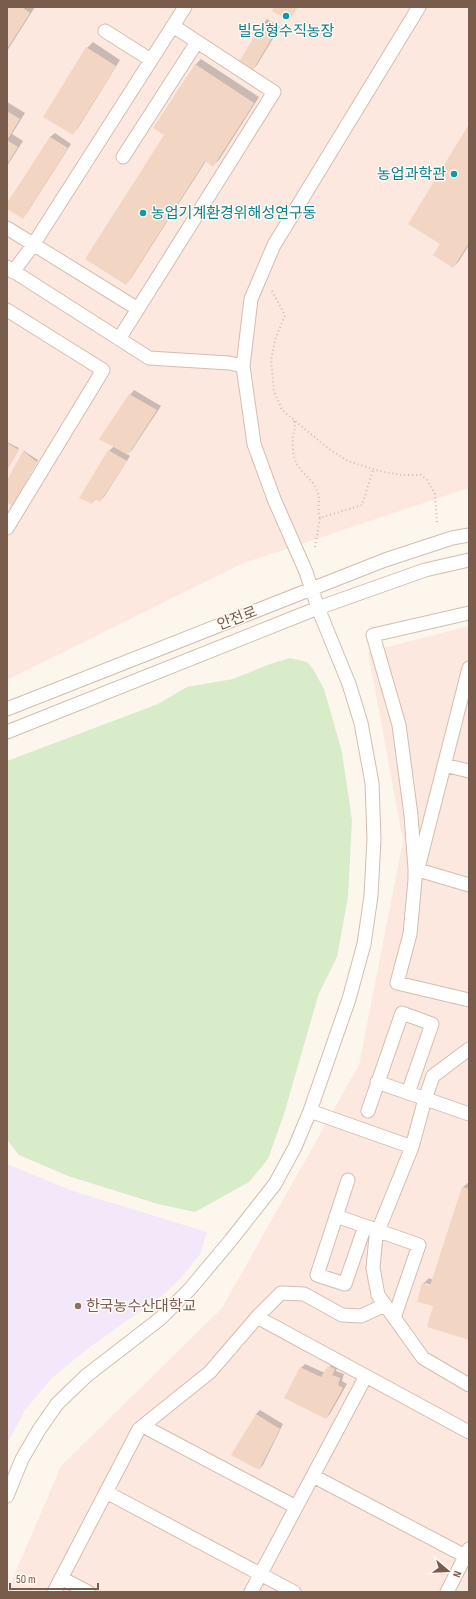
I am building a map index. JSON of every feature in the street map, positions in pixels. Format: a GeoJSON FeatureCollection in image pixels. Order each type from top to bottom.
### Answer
{"type":"FeatureCollection","features":[{"type":"Feature","properties":{"kind":"street"},"geometry":{"type":"LineString","coordinates":[[185,7],[33,245],[10,270],[149,358],[228,363],[243,366]]}},
{"type":"Feature","properties":{"kind":"street"},"geometry":{"type":"LineString","coordinates":[[7,1496],[22,1459],[39,1430],[57,1404],[86,1376],[161,1318],[190,1289],[232,1240],[275,1184],[295,1147],[310,1111],[349,999],[364,944],[370,896],[374,839],[372,783],[361,723],[346,677],[318,608],[306,572],[274,499],[254,444],[243,366],[251,299],[274,245],[419,7]]}},
{"type":"Feature","properties":{"kind":"street"},"geometry":{"type":"LineString","coordinates":[[119,339],[274,92],[173,26]]}},
{"type":"Feature","properties":{"kind":"street"},"geometry":{"type":"LineString","coordinates":[[105,31],[151,60]]}},
{"type":"Feature","properties":{"kind":"street"},"geometry":{"type":"LineString","coordinates":[[123,157],[197,42]]}},
{"type":"Feature","properties":{"kind":"street"},"geometry":{"type":"LineString","coordinates":[[7,228],[138,309]]}},
{"type":"Feature","properties":{"kind":"street"},"geometry":{"type":"LineString","coordinates":[[7,310],[103,370],[7,528]]}},
{"type":"Feature","properties":{"kind":"street","name":"안전로"},"geometry":{"type":"LineString","coordinates":[[7,709],[311,589],[423,547],[452,538],[469,535]]}},
{"type":"Feature","properties":{"kind":"street","name":"안전로"},"geometry":{"type":"LineString","coordinates":[[7,732],[318,608],[425,570],[469,560]]}},
{"type":"Feature","properties":{"kind":"street"},"geometry":{"type":"LineString","coordinates":[[416,873],[411,815],[399,725],[373,635],[469,613]]}},
{"type":"Feature","properties":{"kind":"street"},"geometry":{"type":"LineString","coordinates":[[469,668],[416,873],[410,934],[397,983],[469,1000]]}},
{"type":"Feature","properties":{"kind":"street"},"geometry":{"type":"LineString","coordinates":[[444,765],[469,771]]}},
{"type":"Feature","properties":{"kind":"street"},"geometry":{"type":"LineString","coordinates":[[416,873],[469,885]]}},
{"type":"Feature","properties":{"kind":"street"},"geometry":{"type":"LineString","coordinates":[[368,1111],[402,1013],[432,1024],[408,1093]]}},
{"type":"Feature","properties":{"kind":"street"},"geometry":{"type":"LineString","coordinates":[[469,1049],[433,1076],[412,1147],[378,1231],[373,1268],[378,1295],[423,1358],[469,1385]]}},
{"type":"Feature","properties":{"kind":"street"},"geometry":{"type":"LineString","coordinates":[[377,1082],[469,1114]]}},
{"type":"Feature","properties":{"kind":"street"},"geometry":{"type":"LineString","coordinates":[[310,1111],[412,1147]]}},
{"type":"Feature","properties":{"kind":"street"},"geometry":{"type":"LineString","coordinates":[[348,1180],[317,1275],[345,1284],[365,1226]]}},
{"type":"Feature","properties":{"kind":"street"},"geometry":{"type":"LineString","coordinates":[[336,1216],[419,1245],[394,1318]]}},
{"type":"Feature","properties":{"kind":"street"},"geometry":{"type":"LineString","coordinates":[[54,1592],[139,1429],[210,1372],[257,1317],[281,1293],[304,1294],[342,1315],[361,1316],[385,1305]]}},
{"type":"Feature","properties":{"kind":"street"},"geometry":{"type":"LineString","coordinates":[[257,1317],[469,1432]]}},
{"type":"Feature","properties":{"kind":"street"},"geometry":{"type":"LineString","coordinates":[[251,1592],[366,1376]]}},
{"type":"Feature","properties":{"kind":"street"},"geometry":{"type":"LineString","coordinates":[[143,1426],[296,1507]]}},
{"type":"Feature","properties":{"kind":"street"},"geometry":{"type":"LineString","coordinates":[[313,1476],[468,1554],[447,1592]]}},
{"type":"Feature","properties":{"kind":"street"},"geometry":{"type":"LineString","coordinates":[[106,1492],[294,1592]]}},
{"type":"Feature","properties":{"kind":"street"},"geometry":{"type":"LineString","coordinates":[[61,1578],[88,1592]]}},
{"type":"Feature","properties":{"kind":"path"},"geometry":{"type":"LineString","coordinates":[[272,291],[285,315],[276,337],[271,360],[274,391],[282,410],[329,449],[348,461],[373,470],[402,475],[421,475],[427,480],[435,494],[437,524]]}},
{"type":"Feature","properties":{"kind":"path"},"geometry":{"type":"LineString","coordinates":[[294,420],[296,427],[293,435],[293,449],[296,462],[316,487],[320,497],[318,513],[320,518],[315,547]]}},
{"type":"Feature","properties":{"kind":"path"},"geometry":{"type":"LineString","coordinates":[[320,518],[362,505],[373,470]]}},
{"type":"Feature","properties":{"kind":"shaded area"},"geometry":{"type":"Polygon","coordinates":[[[7,7],[469,7],[469,488],[241,564],[7,680],[7,7]]]}},
{"type":"Feature","properties":{"kind":"shaded area"},"geometry":{"type":"Polygon","coordinates":[[[469,626],[469,1592],[7,1592],[61,1466],[222,1308],[359,1065],[403,841],[368,652],[469,626]]]}},
{"type":"Feature","properties":{"kind":"shaded area","name":"한국농수산대학교"},"geometry":{"type":"Polygon","coordinates":[[[7,1164],[73,1191],[207,1232],[200,1254],[180,1279],[163,1295],[87,1349],[52,1378],[25,1410],[7,1444],[7,1164]]]}},
{"type":"Feature","properties":{"kind":"green space"},"geometry":{"type":"Polygon","coordinates":[[[290,658],[307,662],[313,669],[324,689],[342,752],[352,820],[348,897],[337,957],[319,993],[284,1114],[268,1159],[249,1182],[195,1212],[158,1204],[68,1176],[19,1155],[7,1140],[7,761],[158,704],[187,687],[233,679],[270,664],[290,658]]]}},
{"type":"Feature","properties":{"kind":"building"},"geometry":{"type":"Polygon","coordinates":[[[7,7],[22,7],[30,13],[7,49],[7,7]]]}},
{"type":"Feature","properties":{"kind":"building","name":"빌딩형수직농장"},"geometry":{"type":"Polygon","coordinates":[[[274,7],[298,7],[289,21],[272,11],[274,7]]]}},
{"type":"Feature","properties":{"kind":"building"},"geometry":{"type":"Polygon","coordinates":[[[262,23],[276,31],[253,70],[239,62],[262,23]]]}},
{"type":"Feature","properties":{"kind":"building"},"geometry":{"type":"Polygon","coordinates":[[[86,47],[116,66],[73,135],[43,117],[86,47]]]}},
{"type":"Feature","properties":{"kind":"building","name":"농업기계환경위해성연구동"},"geometry":{"type":"Polygon","coordinates":[[[195,64],[254,103],[213,167],[205,161],[126,285],[85,259],[164,135],[153,128],[195,64]]]}},
{"type":"Feature","properties":{"kind":"building"},"geometry":{"type":"Polygon","coordinates":[[[7,111],[20,119],[7,140],[7,111]]]}},
{"type":"Feature","properties":{"kind":"building","name":"농업과학관"},"geometry":{"type":"Polygon","coordinates":[[[469,124],[469,243],[453,268],[433,255],[440,244],[408,224],[469,124]]]}},
{"type":"Feature","properties":{"kind":"building"},"geometry":{"type":"Polygon","coordinates":[[[50,137],[68,148],[23,219],[7,209],[7,203],[50,137]]]}},
{"type":"Feature","properties":{"kind":"building"},"geometry":{"type":"Polygon","coordinates":[[[7,140],[18,147],[7,164],[7,140]]]}},
{"type":"Feature","properties":{"kind":"building"},"geometry":{"type":"Polygon","coordinates":[[[129,394],[157,410],[128,455],[99,439],[129,394]]]}},
{"type":"Feature","properties":{"kind":"building"},"geometry":{"type":"Polygon","coordinates":[[[7,443],[19,450],[7,470],[7,443]]]}},
{"type":"Feature","properties":{"kind":"building"},"geometry":{"type":"Polygon","coordinates":[[[108,450],[127,461],[100,502],[95,499],[92,504],[79,498],[108,450]]]}},
{"type":"Feature","properties":{"kind":"building"},"geometry":{"type":"Polygon","coordinates":[[[23,451],[37,462],[12,506],[7,503],[7,480],[23,451]]]}},
{"type":"Feature","properties":{"kind":"building"},"geometry":{"type":"Polygon","coordinates":[[[462,1187],[469,1189],[469,1340],[427,1327],[433,1306],[417,1302],[422,1283],[430,1286],[462,1187]]]}},
{"type":"Feature","properties":{"kind":"building"},"geometry":{"type":"Polygon","coordinates":[[[328,1366],[335,1369],[332,1375],[340,1378],[338,1385],[343,1388],[326,1419],[284,1398],[300,1367],[321,1377],[328,1366]]]}},
{"type":"Feature","properties":{"kind":"building"},"geometry":{"type":"Polygon","coordinates":[[[256,1414],[280,1429],[259,1470],[231,1455],[256,1414]]]}},
{"type":"Feature","properties":{"kind":"place","name":"빌딩형수직농장"},"geometry":{"type":"Point","coordinates":[286,16]}},
{"type":"Feature","properties":{"kind":"place","name":"농업과학관"},"geometry":{"type":"Point","coordinates":[454,174]}},
{"type":"Feature","properties":{"kind":"place","name":"농업기계환경위해성연구동"},"geometry":{"type":"Point","coordinates":[143,213]}},
{"type":"Feature","properties":{"kind":"place","name":"한국농수산대학교"},"geometry":{"type":"Point","coordinates":[78,1306]}}]}
